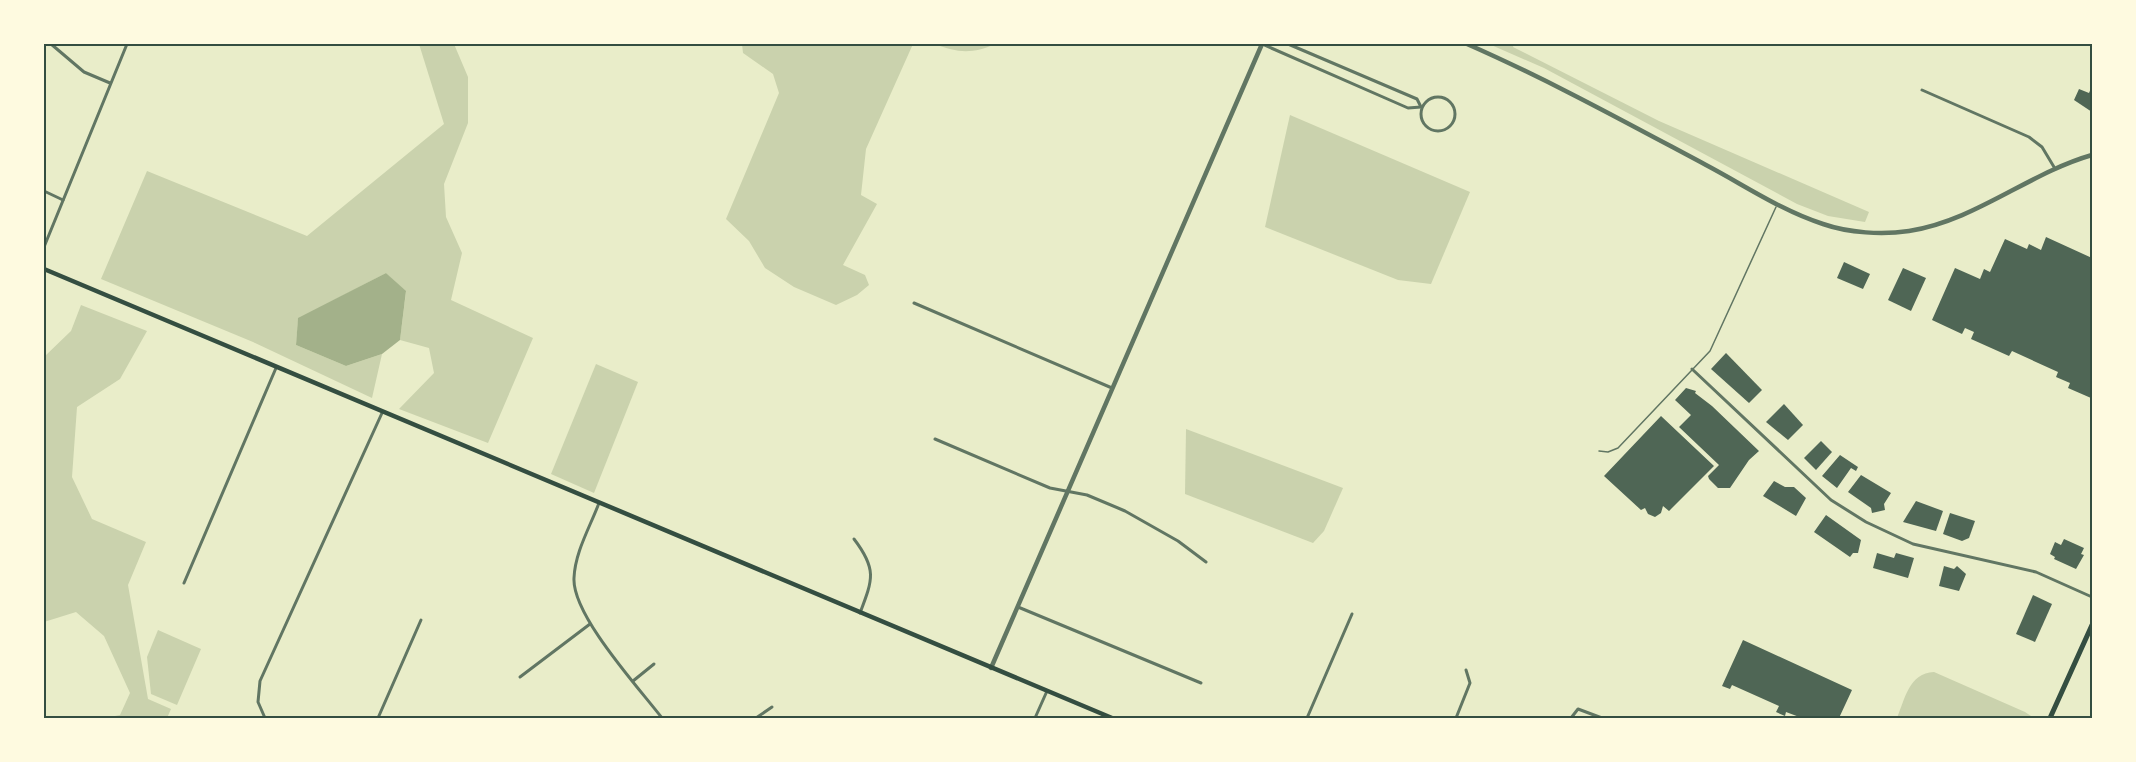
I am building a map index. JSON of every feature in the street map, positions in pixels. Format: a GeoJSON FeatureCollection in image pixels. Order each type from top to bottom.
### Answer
{"type":"FeatureCollection","features":[{"type":"Feature","properties":{"kind":"main road"},"geometry":{"type":"LineString","coordinates":[[44,269],[1112,718]]}},
{"type":"Feature","properties":{"kind":"main road"},"geometry":{"type":"LineString","coordinates":[[2050,718],[2092,625]]}},
{"type":"Feature","properties":{"kind":"street"},"geometry":{"type":"LineString","coordinates":[[51,44],[84,72],[110,83]]}},
{"type":"Feature","properties":{"kind":"street"},"geometry":{"type":"LineString","coordinates":[[44,247],[127,44]]}},
{"type":"Feature","properties":{"kind":"street"},"geometry":{"type":"LineString","coordinates":[[991,668],[1262,44],[1408,108],[1421,107],[1429,99],[1440,96],[1450,101],[1455,117],[1444,130],[1433,130],[1424,124],[1421,107],[1417,99],[1288,44]]}},
{"type":"Feature","properties":{"kind":"street"},"geometry":{"type":"LineString","coordinates":[[1467,44],[1539,76],[1807,218],[1841,229],[1909,231],[1950,220],[2054,167],[2092,154]]}},
{"type":"Feature","properties":{"kind":"street"},"geometry":{"type":"LineString","coordinates":[[1922,90],[2029,137],[2042,147],[2054,167]]}},
{"type":"Feature","properties":{"kind":"street"},"geometry":{"type":"LineString","coordinates":[[44,191],[63,200]]}},
{"type":"Feature","properties":{"kind":"street"},"geometry":{"type":"LineString","coordinates":[[914,303],[1112,388]]}},
{"type":"Feature","properties":{"kind":"street"},"geometry":{"type":"LineString","coordinates":[[184,583],[276,368]]}},
{"type":"Feature","properties":{"kind":"street"},"geometry":{"type":"LineString","coordinates":[[1692,369],[1831,500],[1866,522],[1913,544],[2036,572],[2092,597]]}},
{"type":"Feature","properties":{"kind":"street"},"geometry":{"type":"LineString","coordinates":[[265,718],[260,708],[258,695],[260,681],[382,412]]}},
{"type":"Feature","properties":{"kind":"street"},"geometry":{"type":"LineString","coordinates":[[935,439],[1050,488],[1087,495],[1154,526],[1206,562]]}},
{"type":"Feature","properties":{"kind":"street"},"geometry":{"type":"LineString","coordinates":[[599,504],[577,558],[574,579],[579,603],[590,624],[662,718]]}},
{"type":"Feature","properties":{"kind":"street"},"geometry":{"type":"LineString","coordinates":[[854,539],[868,557],[872,571],[870,587],[860,613]]}},
{"type":"Feature","properties":{"kind":"street"},"geometry":{"type":"LineString","coordinates":[[1018,607],[1202,683]]}},
{"type":"Feature","properties":{"kind":"street"},"geometry":{"type":"LineString","coordinates":[[1307,718],[1352,614]]}},
{"type":"Feature","properties":{"kind":"street"},"geometry":{"type":"LineString","coordinates":[[378,718],[421,620]]}},
{"type":"Feature","properties":{"kind":"street"},"geometry":{"type":"LineString","coordinates":[[520,677],[590,624]]}},
{"type":"Feature","properties":{"kind":"street"},"geometry":{"type":"LineString","coordinates":[[633,681],[654,663]]}},
{"type":"Feature","properties":{"kind":"street"},"geometry":{"type":"LineString","coordinates":[[1456,718],[1470,683],[1466,670]]}},
{"type":"Feature","properties":{"kind":"street"},"geometry":{"type":"LineString","coordinates":[[1035,718],[1047,691]]}},
{"type":"Feature","properties":{"kind":"street"},"geometry":{"type":"LineString","coordinates":[[756,718],[772,707]]}},
{"type":"Feature","properties":{"kind":"street"},"geometry":{"type":"LineString","coordinates":[[1571,718],[1578,709],[1602,718]]}},
{"type":"Feature","properties":{"kind":"lane"},"geometry":{"type":"LineString","coordinates":[[1599,451],[1608,452],[1618,448],[1710,351],[1777,203]]}},
{"type":"Feature","properties":{"kind":"shaded area"},"geometry":{"type":"Polygon","coordinates":[[[419,44],[454,44],[468,77],[468,123],[444,184],[446,217],[462,253],[451,300],[533,338],[488,443],[399,409],[434,373],[429,348],[400,340],[406,292],[386,273],[298,319],[296,345],[346,366],[382,354],[372,398],[253,342],[101,279],[147,171],[307,236],[444,124],[419,44]]]}},
{"type":"Feature","properties":{"kind":"shaded area"},"geometry":{"type":"Polygon","coordinates":[[[742,44],[913,44],[866,149],[861,195],[877,204],[843,265],[865,275],[869,285],[857,295],[836,305],[794,287],[765,268],[749,241],[726,219],[779,93],[773,74],[743,53],[742,44]]]}},
{"type":"Feature","properties":{"kind":"shaded area"},"geometry":{"type":"Polygon","coordinates":[[[935,44],[995,44],[965,51],[935,44]]]}},
{"type":"Feature","properties":{"kind":"shaded area"},"geometry":{"type":"Polygon","coordinates":[[[1489,44],[1514,44],[1513,47],[1659,121],[1869,212],[1865,222],[1828,216],[1797,204],[1544,68],[1489,44]]]}},
{"type":"Feature","properties":{"kind":"shaded area"},"geometry":{"type":"Polygon","coordinates":[[[1290,115],[1470,192],[1431,284],[1398,280],[1265,227],[1290,115]]]}},
{"type":"Feature","properties":{"kind":"shaded area"},"geometry":{"type":"Polygon","coordinates":[[[386,273],[406,291],[400,340],[382,354],[346,366],[296,345],[298,318],[386,273]]]}},
{"type":"Feature","properties":{"kind":"shaded area"},"geometry":{"type":"Polygon","coordinates":[[[81,305],[147,331],[120,379],[77,407],[72,477],[92,519],[146,542],[128,585],[148,699],[171,709],[167,718],[105,718],[120,715],[130,693],[104,636],[76,612],[44,622],[44,357],[71,331],[81,305]]]}},
{"type":"Feature","properties":{"kind":"shaded area"},"geometry":{"type":"Polygon","coordinates":[[[596,364],[638,382],[594,493],[551,474],[596,364]]]}},
{"type":"Feature","properties":{"kind":"shaded area"},"geometry":{"type":"Polygon","coordinates":[[[1186,429],[1343,488],[1324,531],[1313,543],[1185,494],[1186,429]]]}},
{"type":"Feature","properties":{"kind":"shaded area"},"geometry":{"type":"Polygon","coordinates":[[[158,630],[201,649],[177,705],[151,694],[147,657],[158,630]]]}},
{"type":"Feature","properties":{"kind":"shaded area"},"geometry":{"type":"Polygon","coordinates":[[[1934,672],[2034,718],[1897,718],[1913,682],[1926,673],[1934,672]]]}},
{"type":"Feature","properties":{"kind":"building"},"geometry":{"type":"Polygon","coordinates":[[[2092,86],[2092,112],[2074,100],[2079,89],[2089,93],[2092,86]]]}},
{"type":"Feature","properties":{"kind":"building"},"geometry":{"type":"Polygon","coordinates":[[[2046,237],[2092,258],[2091,398],[2068,388],[2070,383],[2056,377],[2058,372],[2012,351],[2009,356],[1971,339],[1974,332],[1965,328],[1962,334],[1932,320],[1955,268],[1980,279],[1984,269],[1990,272],[2005,239],[2027,249],[2029,244],[2041,250],[2046,237]]]}},
{"type":"Feature","properties":{"kind":"building"},"geometry":{"type":"Polygon","coordinates":[[[1844,262],[1870,274],[1863,289],[1837,278],[1844,262]]]}},
{"type":"Feature","properties":{"kind":"building"},"geometry":{"type":"Polygon","coordinates":[[[1903,268],[1926,278],[1911,311],[1888,300],[1903,268]]]}},
{"type":"Feature","properties":{"kind":"building"},"geometry":{"type":"Polygon","coordinates":[[[1726,353],[1762,390],[1749,403],[1711,369],[1726,353]]]}},
{"type":"Feature","properties":{"kind":"building"},"geometry":{"type":"Polygon","coordinates":[[[1686,388],[1696,391],[1695,393],[1759,451],[1749,460],[1730,488],[1718,488],[1709,479],[1708,476],[1719,465],[1679,427],[1691,415],[1675,400],[1686,388]]]}},
{"type":"Feature","properties":{"kind":"building"},"geometry":{"type":"Polygon","coordinates":[[[1784,404],[1803,425],[1788,440],[1766,422],[1784,404]]]}},
{"type":"Feature","properties":{"kind":"building"},"geometry":{"type":"Polygon","coordinates":[[[1661,416],[1714,466],[1669,511],[1663,506],[1661,513],[1655,517],[1648,514],[1645,508],[1641,510],[1604,476],[1661,416]]]}},
{"type":"Feature","properties":{"kind":"building"},"geometry":{"type":"Polygon","coordinates":[[[1821,441],[1832,452],[1816,470],[1804,458],[1821,441]]]}},
{"type":"Feature","properties":{"kind":"building"},"geometry":{"type":"Polygon","coordinates":[[[1840,455],[1858,467],[1856,471],[1851,468],[1837,488],[1822,476],[1840,455]]]}},
{"type":"Feature","properties":{"kind":"building"},"geometry":{"type":"Polygon","coordinates":[[[1861,475],[1891,493],[1884,504],[1885,510],[1872,513],[1871,508],[1848,492],[1861,475]]]}},
{"type":"Feature","properties":{"kind":"building"},"geometry":{"type":"Polygon","coordinates":[[[1774,481],[1785,487],[1794,487],[1806,498],[1796,516],[1763,496],[1774,481]]]}},
{"type":"Feature","properties":{"kind":"building"},"geometry":{"type":"Polygon","coordinates":[[[1916,501],[1943,511],[1936,531],[1903,522],[1916,501]]]}},
{"type":"Feature","properties":{"kind":"building"},"geometry":{"type":"Polygon","coordinates":[[[1950,513],[1975,521],[1969,538],[1962,541],[1943,534],[1950,513]]]}},
{"type":"Feature","properties":{"kind":"building"},"geometry":{"type":"Polygon","coordinates":[[[1826,515],[1861,540],[1858,553],[1853,553],[1850,557],[1814,532],[1826,515]]]}},
{"type":"Feature","properties":{"kind":"building"},"geometry":{"type":"Polygon","coordinates":[[[2064,539],[2084,548],[2081,554],[2084,555],[2076,569],[2054,559],[2055,557],[2050,554],[2055,542],[2061,545],[2064,539]]]}},
{"type":"Feature","properties":{"kind":"building"},"geometry":{"type":"Polygon","coordinates":[[[1877,553],[1894,558],[1896,553],[1914,558],[1908,578],[1873,568],[1877,553]]]}},
{"type":"Feature","properties":{"kind":"building"},"geometry":{"type":"Polygon","coordinates":[[[1944,566],[1954,569],[1957,566],[1966,574],[1959,591],[1939,586],[1944,566]]]}},
{"type":"Feature","properties":{"kind":"building"},"geometry":{"type":"Polygon","coordinates":[[[2033,595],[2052,604],[2035,642],[2016,634],[2033,595]]]}},
{"type":"Feature","properties":{"kind":"building"},"geometry":{"type":"Polygon","coordinates":[[[1743,640],[1852,690],[1839,718],[1802,718],[1786,712],[1785,716],[1776,712],[1779,706],[1732,685],[1730,689],[1722,686],[1743,640]]]}}]}
